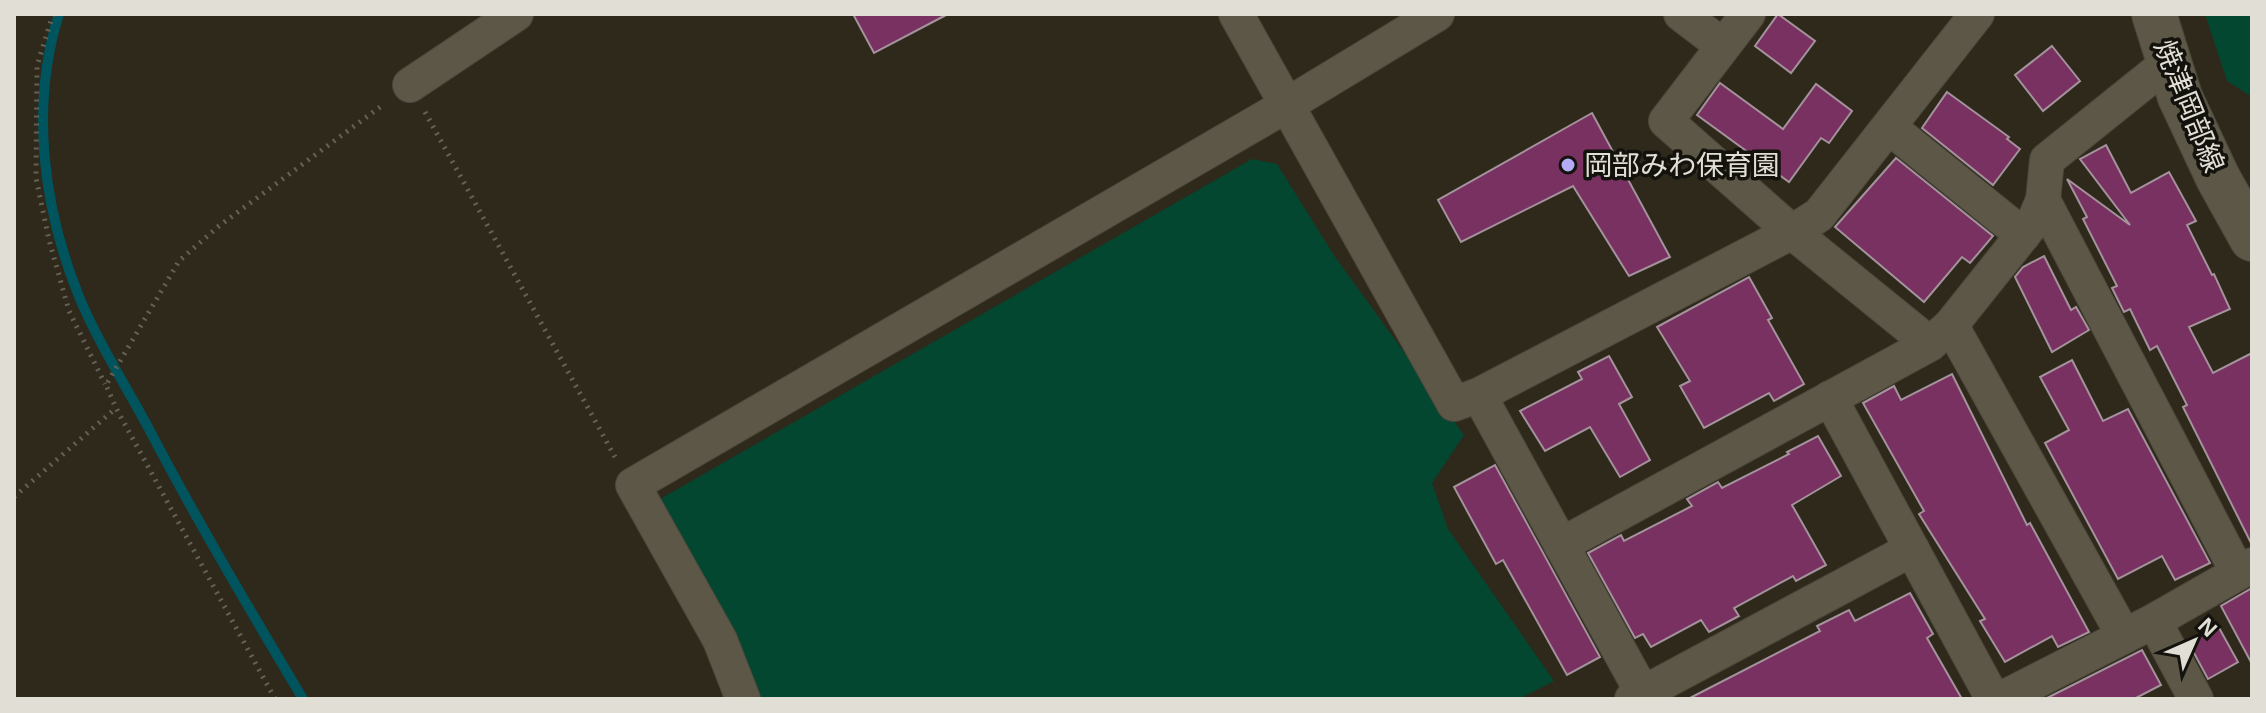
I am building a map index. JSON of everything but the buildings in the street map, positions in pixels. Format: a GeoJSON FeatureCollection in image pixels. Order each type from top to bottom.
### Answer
{"type":"FeatureCollection","features":[{"type":"Feature","properties":{"kind":"main road","name":"焼津岡部線"},"geometry":{"type":"LineString","coordinates":[[2154,14],[2180,97],[2218,178],[2252,239]]}},
{"type":"Feature","properties":{"kind":"street"},"geometry":{"type":"LineString","coordinates":[[410,85],[516,14]]}},
{"type":"Feature","properties":{"kind":"street"},"geometry":{"type":"LineString","coordinates":[[1236,14],[1454,404],[1479,395],[1819,215],[1977,14]]}},
{"type":"Feature","properties":{"kind":"street"},"geometry":{"type":"LineString","coordinates":[[743,699],[720,640],[633,485],[1287,105],[1437,14]]}},
{"type":"Feature","properties":{"kind":"street"},"geometry":{"type":"LineString","coordinates":[[1681,14],[1723,46]]}},
{"type":"Feature","properties":{"kind":"street"},"geometry":{"type":"LineString","coordinates":[[1748,14],[1666,121],[1792,232],[1940,334],[2139,629],[2196,699]]}},
{"type":"Feature","properties":{"kind":"street"},"geometry":{"type":"LineString","coordinates":[[1561,545],[1830,398],[1940,334],[2034,221],[2043,200],[2047,160],[2169,62]]}},
{"type":"Feature","properties":{"kind":"street"},"geometry":{"type":"LineString","coordinates":[[1889,127],[2023,235]]}},
{"type":"Feature","properties":{"kind":"street"},"geometry":{"type":"LineString","coordinates":[[2021,694],[2245,569],[2043,200]]}},
{"type":"Feature","properties":{"kind":"street"},"geometry":{"type":"LineString","coordinates":[[1479,395],[1640,697],[1912,549]]}},
{"type":"Feature","properties":{"kind":"street"},"geometry":{"type":"LineString","coordinates":[[1830,398],[1993,699]]}},
{"type":"Feature","properties":{"kind":"path"},"geometry":{"type":"LineString","coordinates":[[53,14],[37,66],[36,178],[69,311],[116,408],[275,699]]}},
{"type":"Feature","properties":{"kind":"path"},"geometry":{"type":"LineString","coordinates":[[106,385],[179,261],[219,226],[410,85],[633,485]]}},
{"type":"Feature","properties":{"kind":"path"},"geometry":{"type":"LineString","coordinates":[[14,497],[116,408]]}},
{"type":"Feature","properties":{"kind":"green space"},"geometry":{"type":"Polygon","coordinates":[[[2205,14],[2252,14],[2252,97],[2227,81],[2205,14]]]}},
{"type":"Feature","properties":{"kind":"green space"},"geometry":{"type":"Polygon","coordinates":[[[1252,159],[1277,164],[1333,254],[1464,435],[1432,483],[1448,529],[1554,681],[1519,699],[732,699],[655,502],[1252,159]]]}},
{"type":"Feature","properties":{"kind":"waterway"},"geometry":{"type":"LineString","coordinates":[[59,14],[45,84],[44,156],[56,226],[78,294],[102,345],[205,531],[303,699]]}},
{"type":"Feature","properties":{"kind":"place","name":"岡部みわ保育園"},"geometry":{"type":"Point","coordinates":[1568,165]}}]}
